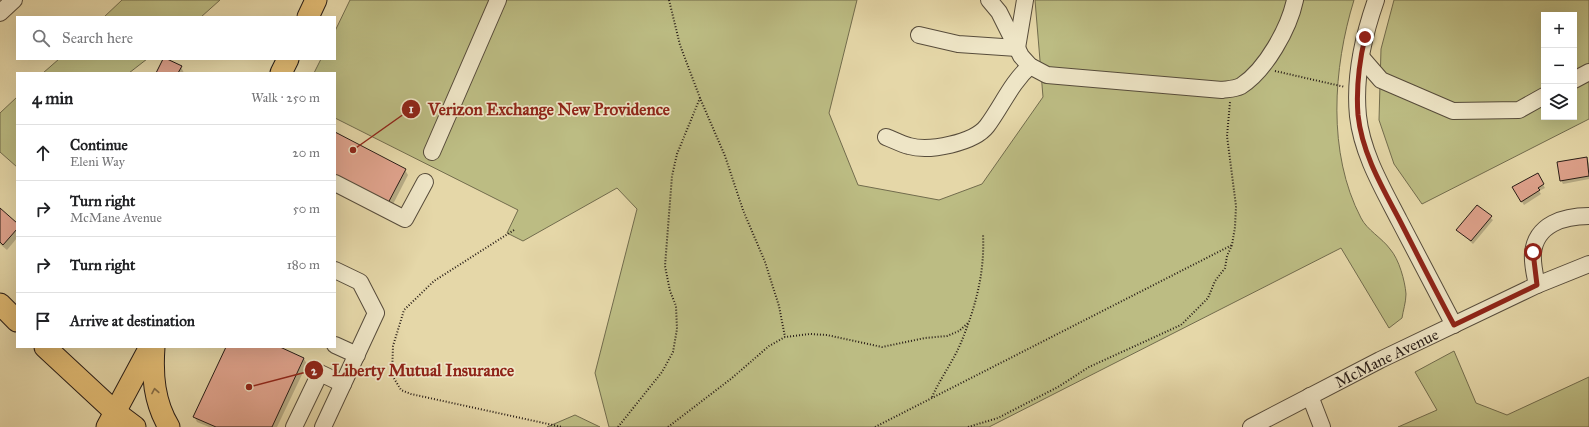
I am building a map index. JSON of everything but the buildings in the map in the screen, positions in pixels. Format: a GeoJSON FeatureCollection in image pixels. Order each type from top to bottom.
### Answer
{"type":"FeatureCollection","features":[{"type":"Feature","properties":{"kind":"main road"},"geometry":{"type":"LineString","coordinates":[[308,16],[316,0]]}},
{"type":"Feature","properties":{"kind":"main road"},"geometry":{"type":"LineString","coordinates":[[282,72],[288,60]]}},
{"type":"Feature","properties":{"kind":"main road"},"geometry":{"type":"LineString","coordinates":[[46,348],[111,420],[135,427]]}},
{"type":"Feature","properties":{"kind":"main road"},"geometry":{"type":"LineString","coordinates":[[111,420],[149,348]]}},
{"type":"Feature","properties":{"kind":"main road"},"geometry":{"type":"LineString","coordinates":[[154,348],[153,369],[156,394],[162,416],[169,427]]}},
{"type":"Feature","properties":{"kind":"street"},"geometry":{"type":"LineString","coordinates":[[0,12],[14,0]]}},
{"type":"Feature","properties":{"kind":"street"},"geometry":{"type":"LineString","coordinates":[[432,152],[498,0]]}},
{"type":"Feature","properties":{"kind":"street"},"geometry":{"type":"LineString","coordinates":[[989,0],[1002,18],[1021,56],[1030,66],[1047,76],[1222,90],[1233,89],[1246,81],[1260,68],[1288,24],[1295,0]]}},
{"type":"Feature","properties":{"kind":"street"},"geometry":{"type":"LineString","coordinates":[[1376,0],[1360,57],[1357,90],[1358,116],[1363,141],[1371,162],[1454,325]]}},
{"type":"Feature","properties":{"kind":"street"},"geometry":{"type":"LineString","coordinates":[[1002,18],[1024,8]]}},
{"type":"Feature","properties":{"kind":"street"},"geometry":{"type":"LineString","coordinates":[[1017,48],[1024,8]]}},
{"type":"Feature","properties":{"kind":"street"},"geometry":{"type":"LineString","coordinates":[[919,35],[958,44],[1017,48]]}},
{"type":"Feature","properties":{"kind":"street"},"geometry":{"type":"LineString","coordinates":[[1360,57],[1381,80],[1453,111],[1519,110],[1541,98]]}},
{"type":"Feature","properties":{"kind":"street"},"geometry":{"type":"LineString","coordinates":[[886,137],[910,146],[945,146],[966,141],[986,127],[1020,75],[1030,66]]}},
{"type":"Feature","properties":{"kind":"street"},"geometry":{"type":"LineString","coordinates":[[1577,78],[1589,72]]}},
{"type":"Feature","properties":{"kind":"street"},"geometry":{"type":"LineString","coordinates":[[336,183],[405,219],[425,182]]}},
{"type":"Feature","properties":{"kind":"street"},"geometry":{"type":"LineString","coordinates":[[1537,285],[1533,252],[1539,234],[1546,227],[1565,218],[1589,216]]}},
{"type":"Feature","properties":{"kind":"street","name":"McMane Avenue"},"geometry":{"type":"LineString","coordinates":[[1251,427],[1380,360],[1537,285],[1589,264]]}},
{"type":"Feature","properties":{"kind":"street"},"geometry":{"type":"LineString","coordinates":[[323,427],[376,313],[376,310],[360,282],[336,270]]}},
{"type":"Feature","properties":{"kind":"street"},"geometry":{"type":"LineString","coordinates":[[336,345],[356,355]]}},
{"type":"Feature","properties":{"kind":"street"},"geometry":{"type":"LineString","coordinates":[[294,427],[320,373],[343,384]]}},
{"type":"Feature","properties":{"kind":"street"},"geometry":{"type":"LineString","coordinates":[[1310,396],[1322,427]]}},
{"type":"Feature","properties":{"kind":"path"},"geometry":{"type":"LineString","coordinates":[[669,0],[680,45],[700,98],[725,156],[743,210],[765,262],[779,306],[785,337]]}},
{"type":"Feature","properties":{"kind":"path"},"geometry":{"type":"LineString","coordinates":[[1260,68],[1357,90]]}},
{"type":"Feature","properties":{"kind":"path"},"geometry":{"type":"LineString","coordinates":[[968,427],[998,418],[1058,387],[1089,367],[1181,325],[1208,298],[1215,281],[1225,268],[1227,256],[1232,245],[1236,206],[1227,136],[1228,113],[1233,89]]}},
{"type":"Feature","properties":{"kind":"path"},"geometry":{"type":"LineString","coordinates":[[618,427],[662,372],[673,352],[678,329],[676,306],[670,291],[666,266],[672,176],[677,154],[700,98]]}},
{"type":"Feature","properties":{"kind":"path"},"geometry":{"type":"LineString","coordinates":[[514,230],[434,281],[404,310],[393,346],[392,375],[401,390],[411,394],[562,427]]}},
{"type":"Feature","properties":{"kind":"path"},"geometry":{"type":"LineString","coordinates":[[932,398],[940,378],[960,346],[977,299],[982,278],[984,254],[983,234]]}},
{"type":"Feature","properties":{"kind":"path"},"geometry":{"type":"LineString","coordinates":[[875,427],[1232,245]]}},
{"type":"Feature","properties":{"kind":"path"},"geometry":{"type":"LineString","coordinates":[[668,427],[732,378],[769,346],[785,337],[810,334],[826,335],[882,347],[925,338],[947,336],[959,331],[968,322]]}},
{"type":"Feature","properties":{"kind":"green space"},"geometry":{"type":"Polygon","coordinates":[[[122,0],[220,0],[202,16],[105,16],[122,0]]]}},
{"type":"Feature","properties":{"kind":"green space"},"geometry":{"type":"Polygon","coordinates":[[[350,0],[857,0],[829,113],[858,185],[939,200],[982,184],[1043,97],[1035,0],[1354,0],[1341,54],[1337,110],[1338,138],[1350,193],[1361,218],[1390,249],[1401,270],[1406,294],[1402,318],[1389,328],[1341,248],[989,427],[609,427],[595,373],[637,209],[617,188],[523,241],[507,233],[518,210],[336,119],[336,72],[314,72],[320,60],[336,60],[336,29],[350,0]]]}},
{"type":"Feature","properties":{"kind":"green space"},"geometry":{"type":"Polygon","coordinates":[[[1394,0],[1589,0],[1589,119],[1422,204],[1394,164],[1379,120],[1381,49],[1394,0]]]}},
{"type":"Feature","properties":{"kind":"green space"},"geometry":{"type":"Polygon","coordinates":[[[58,60],[146,60],[130,72],[44,72],[58,60]]]}},
{"type":"Feature","properties":{"kind":"green space"},"geometry":{"type":"Polygon","coordinates":[[[16,98],[16,166],[0,152],[0,113],[16,98]]]}},
{"type":"Feature","properties":{"kind":"green space"},"geometry":{"type":"Polygon","coordinates":[[[1454,351],[1476,403],[1507,415],[1589,377],[1589,427],[1398,427],[1437,410],[1415,372],[1454,351]]]}},
{"type":"Feature","properties":{"kind":"green space"},"geometry":{"type":"Polygon","coordinates":[[[575,415],[600,427],[547,427],[575,415]]]}},
{"type":"Feature","properties":{"kind":"place","name":"Verizon Exchange New Providence"},"geometry":{"type":"Point","coordinates":[353,150]}},
{"type":"Feature","properties":{"kind":"place","name":"Liberty Mutual Insurance"},"geometry":{"type":"Point","coordinates":[249,387]}},
{"type":"Feature","properties":{"kind":"route"},"geometry":{"type":"LineString","coordinates":[[1365,37],[1360,62],[1357,90],[1358,116],[1363,141],[1379,181],[1454,325],[1537,285],[1532,261],[1533,252]]}}]}
